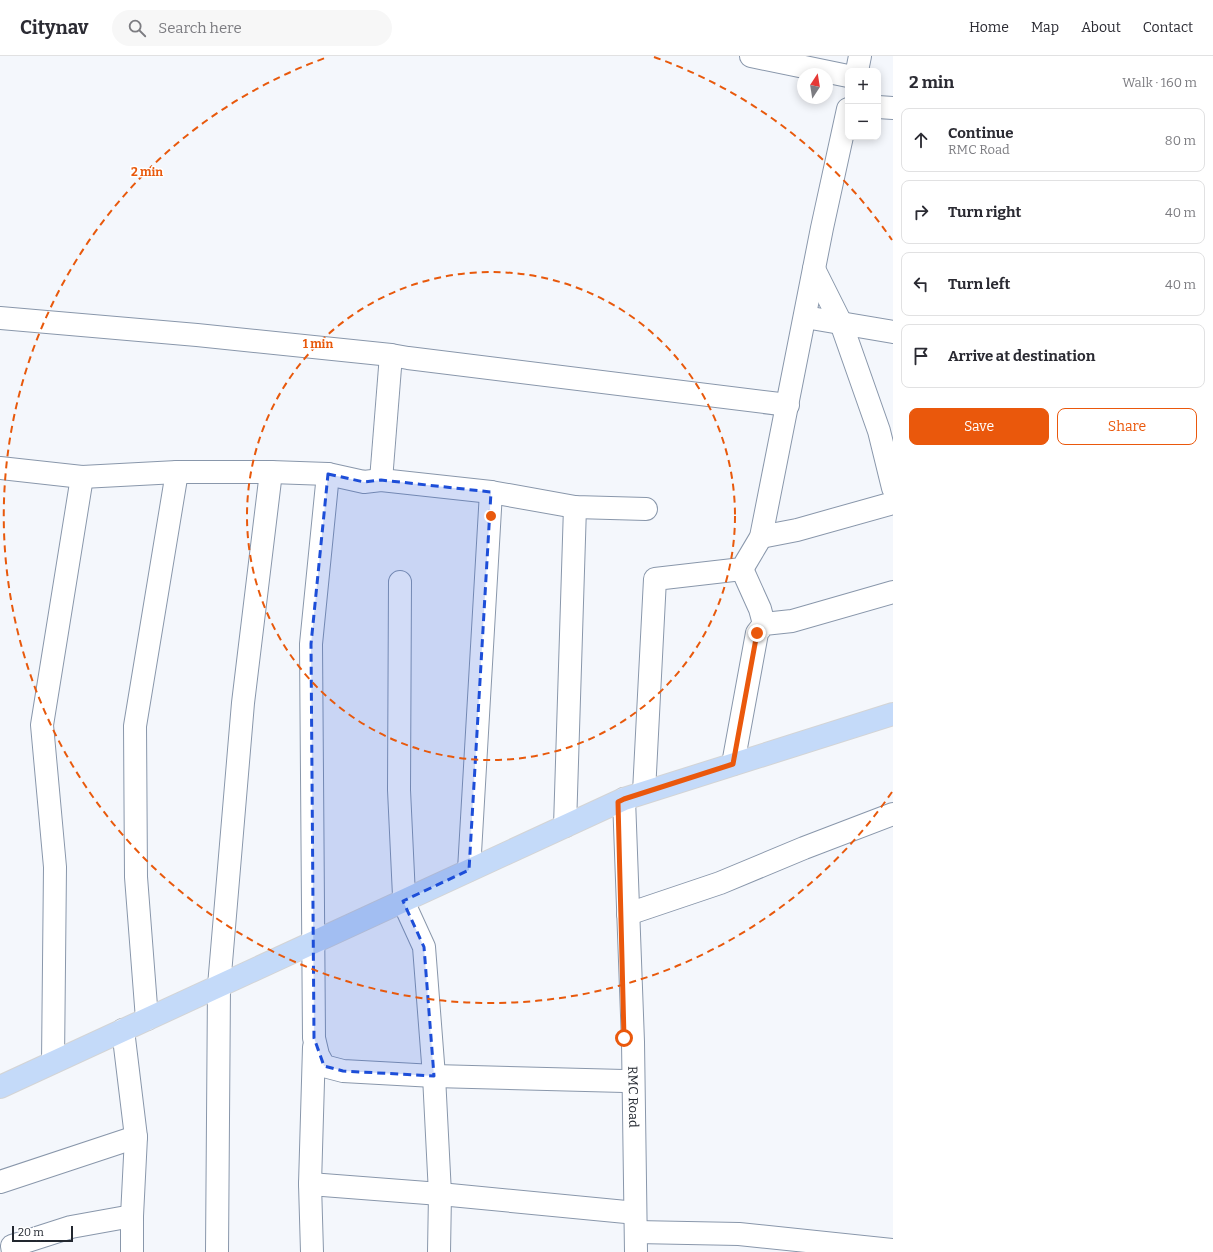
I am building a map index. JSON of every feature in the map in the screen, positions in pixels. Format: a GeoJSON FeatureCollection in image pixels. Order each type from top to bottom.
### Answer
{"type":"FeatureCollection","features":[{"type":"Feature","properties":{"kind":"main road"},"geometry":{"type":"LineString","coordinates":[[0,1087],[621,800],[893,714]]}},
{"type":"Feature","properties":{"kind":"street"},"geometry":{"type":"LineString","coordinates":[[751,56],[845,75]]}},
{"type":"Feature","properties":{"kind":"street"},"geometry":{"type":"LineString","coordinates":[[857,68],[860,56]]}},
{"type":"Feature","properties":{"kind":"street"},"geometry":{"type":"LineString","coordinates":[[881,106],[893,108]]}},
{"type":"Feature","properties":{"kind":"street"},"geometry":{"type":"LineString","coordinates":[[742,570],[761,537],[814,269],[845,123]]}},
{"type":"Feature","properties":{"kind":"street"},"geometry":{"type":"LineString","coordinates":[[814,269],[841,323],[879,431],[893,488]]}},
{"type":"Feature","properties":{"kind":"street"},"geometry":{"type":"LineString","coordinates":[[0,318],[197,335],[391,355],[788,405]]}},
{"type":"Feature","properties":{"kind":"street"},"geometry":{"type":"LineString","coordinates":[[805,318],[893,332]]}},
{"type":"Feature","properties":{"kind":"street"},"geometry":{"type":"LineString","coordinates":[[380,480],[391,355]]}},
{"type":"Feature","properties":{"kind":"street"},"geometry":{"type":"LineString","coordinates":[[0,468],[82,477],[177,472],[271,472],[328,474],[364,482],[380,480],[491,492],[575,507],[646,509]]}},
{"type":"Feature","properties":{"kind":"street"},"geometry":{"type":"LineString","coordinates":[[147,1019],[136,877],[135,726],[177,472]]}},
{"type":"Feature","properties":{"kind":"street"},"geometry":{"type":"LineString","coordinates":[[217,1252],[219,986],[243,703],[271,472]]}},
{"type":"Feature","properties":{"kind":"street"},"geometry":{"type":"LineString","coordinates":[[312,1252],[310,1184],[314,1038],[311,644],[328,474]]}},
{"type":"Feature","properties":{"kind":"street"},"geometry":{"type":"LineString","coordinates":[[53,1062],[55,867],[42,725],[82,477]]}},
{"type":"Feature","properties":{"kind":"street"},"geometry":{"type":"LineString","coordinates":[[469,870],[491,492]]}},
{"type":"Feature","properties":{"kind":"street"},"geometry":{"type":"LineString","coordinates":[[761,537],[797,530],[893,503]]}},
{"type":"Feature","properties":{"kind":"street"},"geometry":{"type":"LineString","coordinates":[[565,826],[575,507]]}},
{"type":"Feature","properties":{"kind":"street"},"geometry":{"type":"LineString","coordinates":[[742,570],[760,608],[764,624]]}},
{"type":"Feature","properties":{"kind":"street"},"geometry":{"type":"LineString","coordinates":[[644,792],[655,578],[742,570]]}},
{"type":"Feature","properties":{"kind":"street"},"geometry":{"type":"LineString","coordinates":[[400,582],[400,790],[403,901],[424,947],[434,1076],[440,1194],[439,1252]]}},
{"type":"Feature","properties":{"kind":"street"},"geometry":{"type":"LineString","coordinates":[[733,764],[757,633],[764,624],[792,621],[893,592]]}},
{"type":"Feature","properties":{"kind":"street","name":"RMC Road"},"geometry":{"type":"LineString","coordinates":[[621,800],[628,914],[633,1042],[636,1242]]}},
{"type":"Feature","properties":{"kind":"street","name":"RMC Road"},"geometry":{"type":"LineString","coordinates":[[621,800],[627,1252]]}},
{"type":"Feature","properties":{"kind":"street"},"geometry":{"type":"LineString","coordinates":[[628,914],[720,883],[804,848],[893,814]]}},
{"type":"Feature","properties":{"kind":"street"},"geometry":{"type":"LineString","coordinates":[[123,1030],[136,1137],[132,1216],[132,1252]]}},
{"type":"Feature","properties":{"kind":"street"},"geometry":{"type":"LineString","coordinates":[[314,1038],[318,1055],[324,1066],[343,1071],[434,1076],[624,1081]]}},
{"type":"Feature","properties":{"kind":"street"},"geometry":{"type":"LineString","coordinates":[[0,1182],[136,1137]]}},
{"type":"Feature","properties":{"kind":"street"},"geometry":{"type":"LineString","coordinates":[[310,1184],[440,1194],[626,1212]]}},
{"type":"Feature","properties":{"kind":"street"},"geometry":{"type":"LineString","coordinates":[[13,1252],[12,1246],[71,1226],[132,1216]]}},
{"type":"Feature","properties":{"kind":"street"},"geometry":{"type":"LineString","coordinates":[[636,1242],[739,1234],[893,1250]]}},
{"type":"Feature","properties":{"kind":"highlighted area"},"geometry":{"type":"Polygon","coordinates":[[[328,474],[364,482],[381,480],[491,492],[469,870],[403,901],[424,947],[434,1076],[343,1071],[324,1066],[314,1038],[311,644],[328,474]]]}},
{"type":"Feature","properties":{"kind":"route"},"geometry":{"type":"LineString","coordinates":[[624,1038],[618,802],[733,764],[757,633]]}}]}
